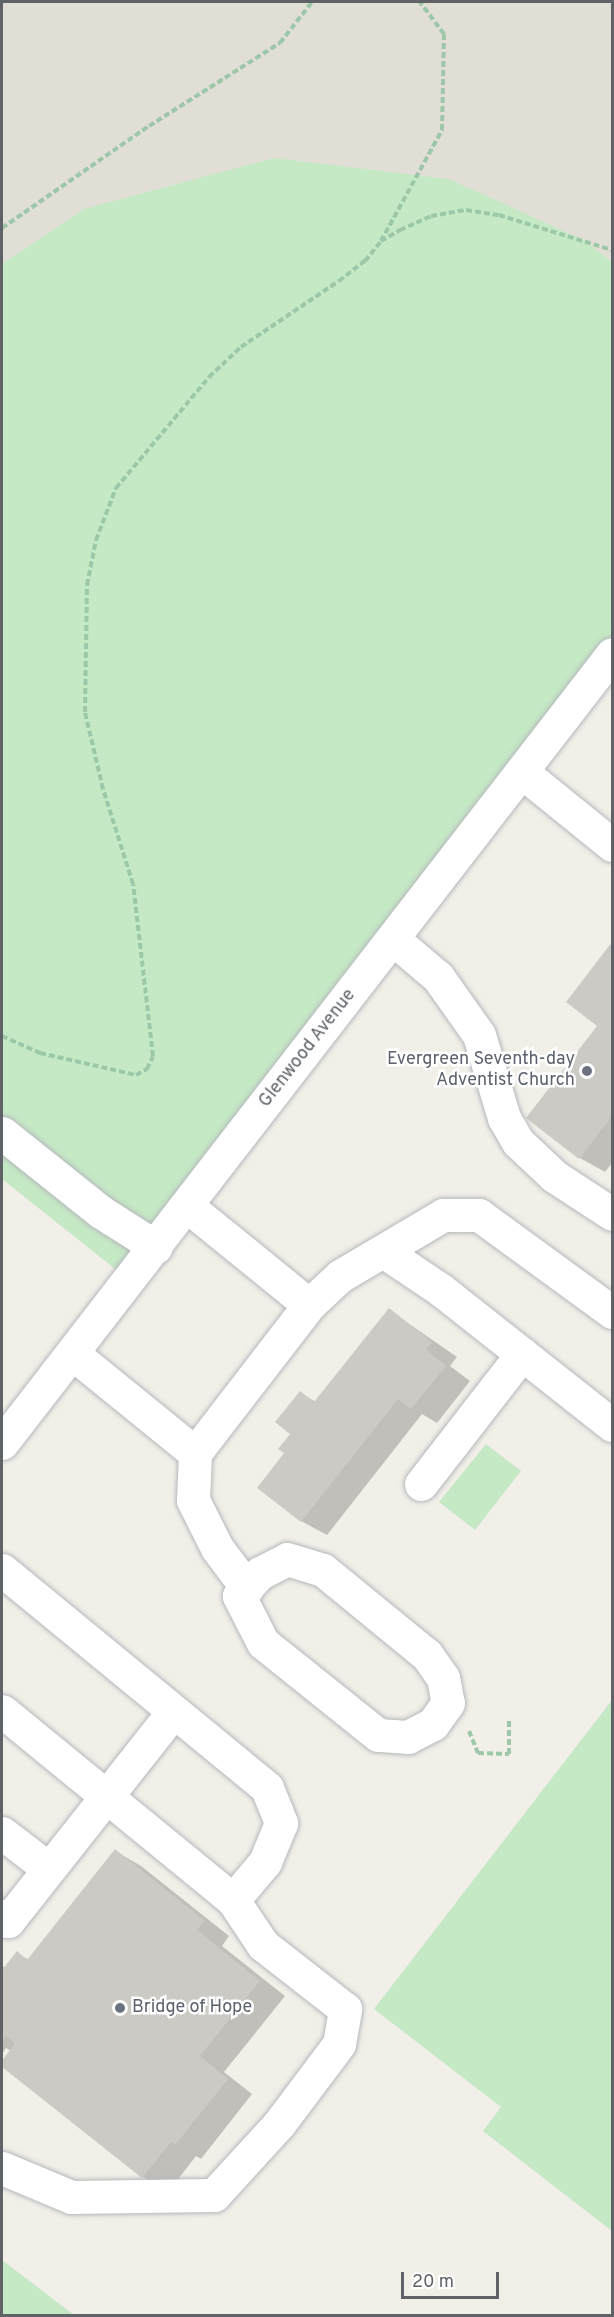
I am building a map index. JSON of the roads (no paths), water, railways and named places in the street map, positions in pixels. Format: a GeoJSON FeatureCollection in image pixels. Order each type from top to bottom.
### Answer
{"type":"FeatureCollection","features":[{"type":"Feature","properties":{"kind":"street","name":"Glenwood Avenue"},"geometry":{"type":"LineString","coordinates":[[2,1443],[156,1247],[612,654]]}},
{"type":"Feature","properties":{"kind":"street"},"geometry":{"type":"LineString","coordinates":[[522,772],[612,845]]}},
{"type":"Feature","properties":{"kind":"street"},"geometry":{"type":"LineString","coordinates":[[393,939],[438,977],[479,1035],[504,1118],[518,1142],[555,1176],[612,1215]]}},
{"type":"Feature","properties":{"kind":"street"},"geometry":{"type":"LineString","coordinates":[[2,1133],[101,1212],[156,1247]]}},
{"type":"Feature","properties":{"kind":"street"},"geometry":{"type":"LineString","coordinates":[[187,1206],[309,1305]]}},
{"type":"Feature","properties":{"kind":"street"},"geometry":{"type":"LineString","coordinates":[[246,1588],[217,1548],[193,1500],[195,1453],[309,1305],[340,1276],[443,1215],[479,1215],[612,1312]]}},
{"type":"Feature","properties":{"kind":"street"},"geometry":{"type":"LineString","coordinates":[[383,1251],[441,1290],[612,1425]]}},
{"type":"Feature","properties":{"kind":"street"},"geometry":{"type":"LineString","coordinates":[[72,1353],[195,1453]]}},
{"type":"Feature","properties":{"kind":"street"},"geometry":{"type":"LineString","coordinates":[[421,1484],[522,1354]]}},
{"type":"Feature","properties":{"kind":"street"},"geometry":{"type":"LineString","coordinates":[[287,1559],[322,1569],[427,1655],[443,1678],[448,1703],[434,1724],[408,1737],[378,1735],[263,1643],[239,1596],[246,1588],[260,1573],[287,1559]]}},
{"type":"Feature","properties":{"kind":"street"},"geometry":{"type":"LineString","coordinates":[[2,1570],[172,1713],[267,1788],[281,1823],[265,1862],[233,1900]]}},
{"type":"Feature","properties":{"kind":"street"},"geometry":{"type":"LineString","coordinates":[[2,1711],[233,1900],[263,1945],[345,2009],[339,2044],[279,2124],[214,2195],[71,2197],[2,2168]]}},
{"type":"Feature","properties":{"kind":"street"},"geometry":{"type":"LineString","coordinates":[[2,1916],[8,1921],[172,1713]]}},
{"type":"Feature","properties":{"kind":"street"},"geometry":{"type":"LineString","coordinates":[[2,1833],[49,1869]]}},
{"type":"Feature","properties":{"kind":"place","name":"Evergreen Seventh-day Adventist Church"},"geometry":{"type":"Point","coordinates":[587,1071]}},
{"type":"Feature","properties":{"kind":"place","name":"Bridge of Hope"},"geometry":{"type":"Point","coordinates":[120,2008]}}]}
